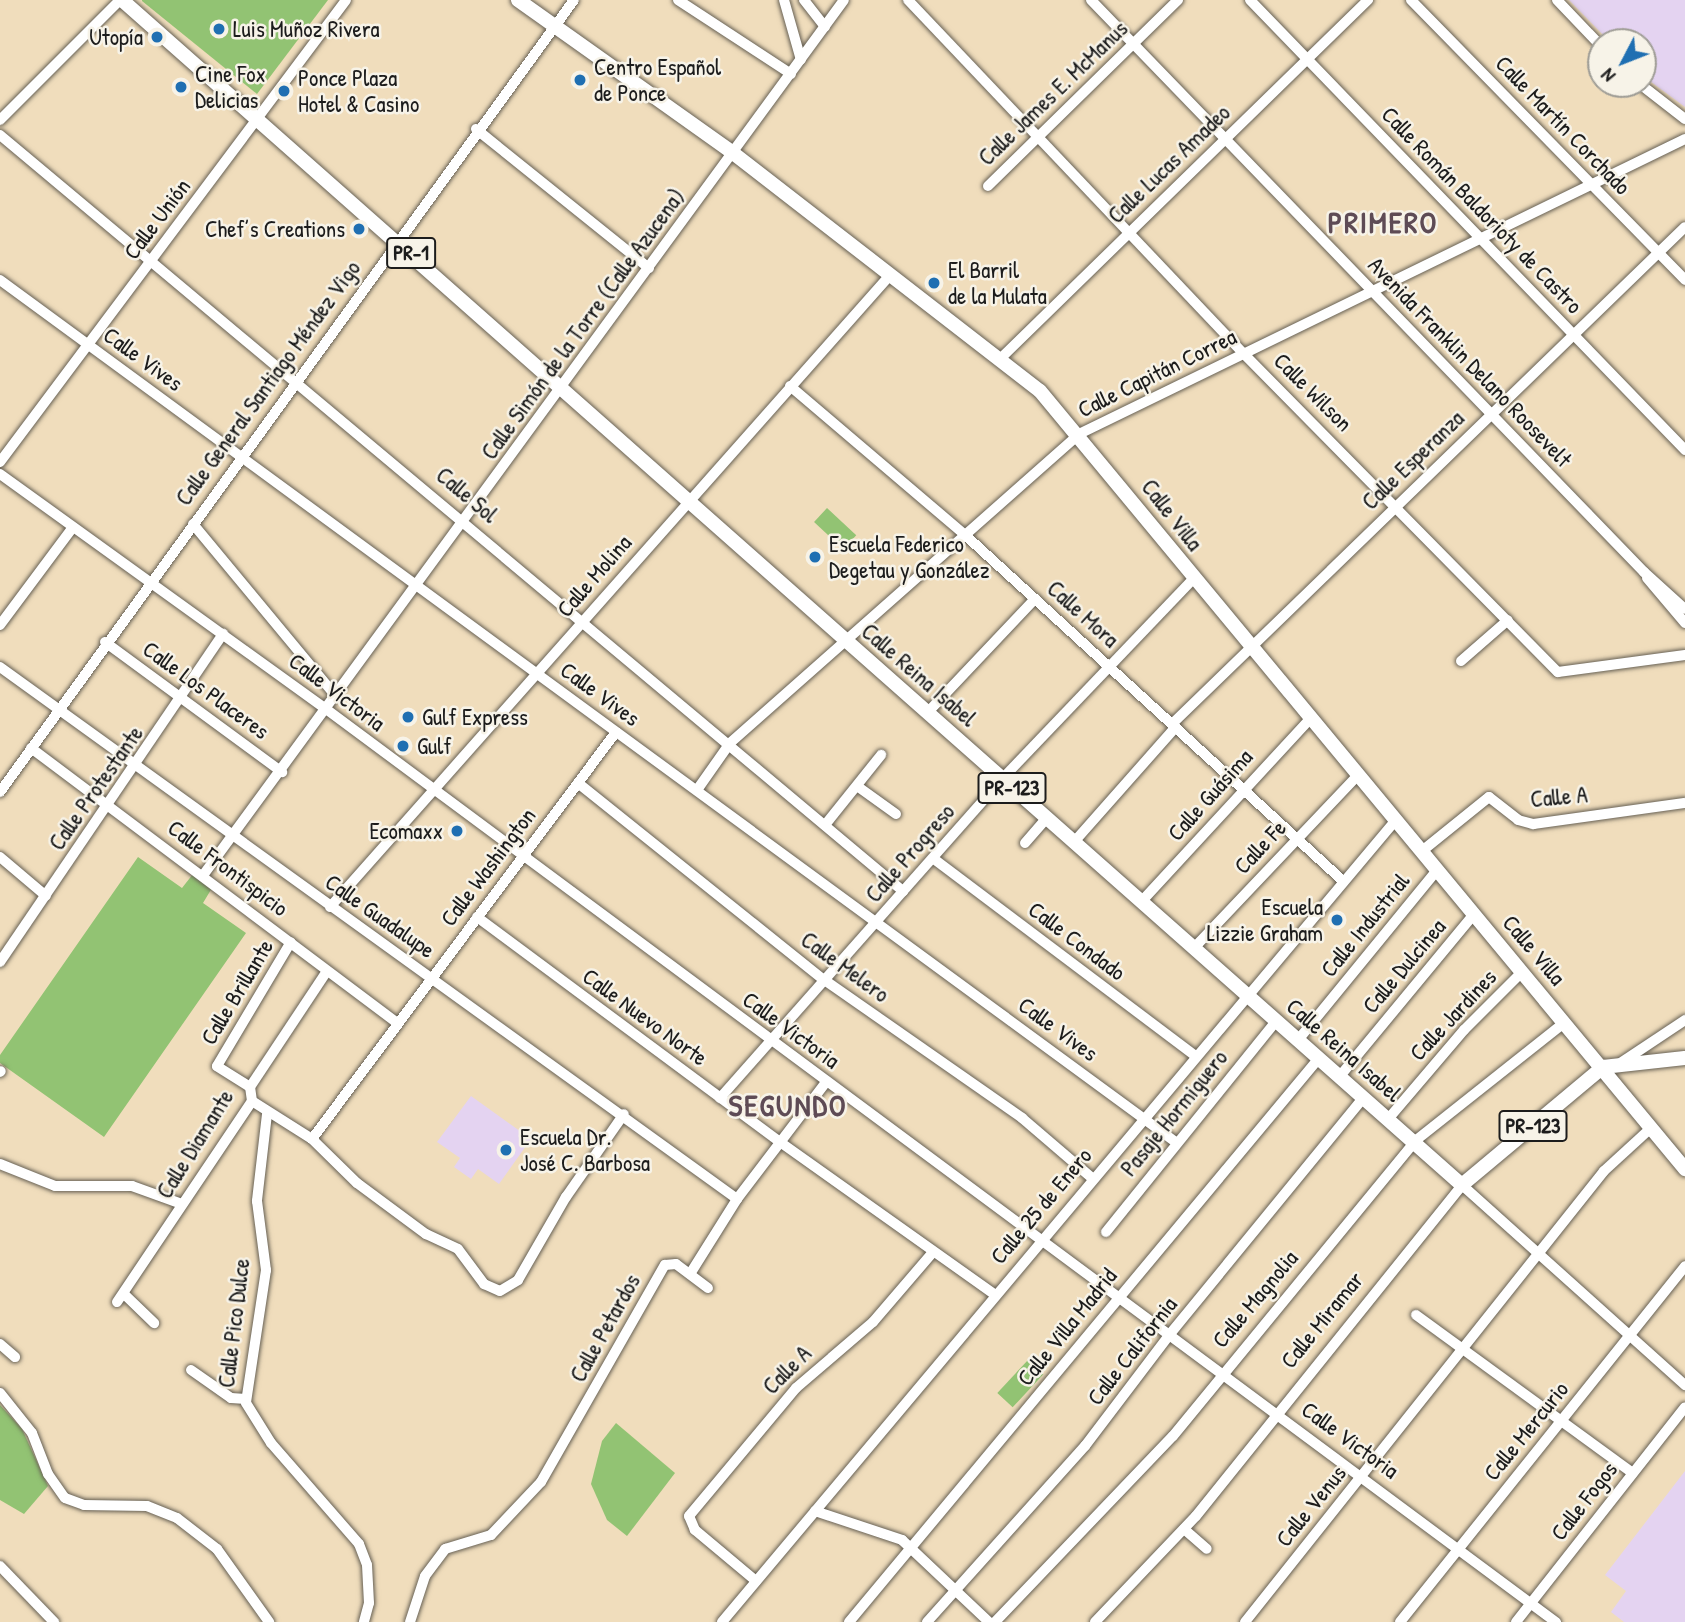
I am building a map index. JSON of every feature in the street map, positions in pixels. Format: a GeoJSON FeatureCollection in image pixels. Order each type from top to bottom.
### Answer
{"type":"FeatureCollection","features":[{"type":"Feature","properties":{"kind":"main road","name":"Calle Reina Isabel"},"geometry":{"type":"LineString","coordinates":[[121,0],[261,118],[1046,819],[1462,1185]]}},
{"type":"Feature","properties":{"kind":"main road","name":"Calle Villa"},"geometry":{"type":"LineString","coordinates":[[518,0],[733,152],[1040,390],[1079,433],[1193,579],[1603,1067],[1685,1169]]}},
{"type":"Feature","properties":{"kind":"main road"},"geometry":{"type":"LineString","coordinates":[[1603,1067],[1622,1062],[1685,1058]]}},
{"type":"Feature","properties":{"kind":"main road","name":"Calle Miramar"},"geometry":{"type":"LineString","coordinates":[[1462,1185],[1603,1067]]}},
{"type":"Feature","properties":{"kind":"street"},"geometry":{"type":"LineString","coordinates":[[0,120],[121,0]]}},
{"type":"Feature","properties":{"kind":"street","name":"Calle Unión"},"geometry":{"type":"LineString","coordinates":[[0,462],[261,118],[346,0]]}},
{"type":"Feature","properties":{"kind":"street","name":"Calle General Santiago Méndez Vigo"},"geometry":{"type":"LineString","coordinates":[[0,792],[105,642],[296,383],[476,129],[574,0]]}},
{"type":"Feature","properties":{"kind":"street"},"geometry":{"type":"LineString","coordinates":[[678,0],[791,74]]}},
{"type":"Feature","properties":{"kind":"street"},"geometry":{"type":"LineString","coordinates":[[784,0],[801,60]]}},
{"type":"Feature","properties":{"kind":"street"},"geometry":{"type":"LineString","coordinates":[[804,0],[825,27]]}},
{"type":"Feature","properties":{"kind":"street","name":"Calle Simón de la Torre (Calle Azucena)"},"geometry":{"type":"LineString","coordinates":[[204,874],[282,772],[844,0]]}},
{"type":"Feature","properties":{"kind":"street","name":"Calle Wilson"},"geometry":{"type":"LineString","coordinates":[[908,0],[1244,354],[1558,672],[1685,655]]}},
{"type":"Feature","properties":{"kind":"street","name":"Avenida Franklin Delano Roosevelt"},"geometry":{"type":"LineString","coordinates":[[1091,0],[1372,292],[1493,412],[1644,572],[1685,623]]}},
{"type":"Feature","properties":{"kind":"street","name":"Calle James E. McManus"},"geometry":{"type":"LineString","coordinates":[[988,186],[1040,139],[1178,0]]}},
{"type":"Feature","properties":{"kind":"street","name":"Calle Román Baldorioty de Castro"},"geometry":{"type":"LineString","coordinates":[[1250,0],[1685,450]]}},
{"type":"Feature","properties":{"kind":"street","name":"Calle Lucas Amadeo"},"geometry":{"type":"LineString","coordinates":[[1001,358],[1368,0]]}},
{"type":"Feature","properties":{"kind":"street","name":"Calle Martín Corchado"},"geometry":{"type":"LineString","coordinates":[[1411,0],[1685,280]]}},
{"type":"Feature","properties":{"kind":"street"},"geometry":{"type":"LineString","coordinates":[[1557,0],[1587,31]]}},
{"type":"Feature","properties":{"kind":"street"},"geometry":{"type":"LineString","coordinates":[[1657,97],[1685,119]]}},
{"type":"Feature","properties":{"kind":"street"},"geometry":{"type":"LineString","coordinates":[[476,129],[649,268]]}},
{"type":"Feature","properties":{"kind":"street","name":"Calle Sol"},"geometry":{"type":"LineString","coordinates":[[0,135],[296,383],[465,520],[903,891]]}},
{"type":"Feature","properties":{"kind":"street","name":"Calle Capitán Correa"},"geometry":{"type":"LineString","coordinates":[[697,790],[730,743],[1079,433],[1481,241],[1685,139]]}},
{"type":"Feature","properties":{"kind":"street","name":"Calle Esperanza"},"geometry":{"type":"LineString","coordinates":[[1074,842],[1173,726],[1396,505],[1685,227]]}},
{"type":"Feature","properties":{"kind":"street","name":"Calle Molina"},"geometry":{"type":"LineString","coordinates":[[330,907],[891,274]]}},
{"type":"Feature","properties":{"kind":"street","name":"Calle Vives"},"geometry":{"type":"LineString","coordinates":[[0,280],[1177,1143]]}},
{"type":"Feature","properties":{"kind":"street","name":"Calle Mora"},"geometry":{"type":"LineString","coordinates":[[790,386],[964,534],[1342,880]]}},
{"type":"Feature","properties":{"kind":"street","name":"Calle Victoria"},"geometry":{"type":"LineString","coordinates":[[0,474],[326,709],[769,1040],[1223,1371],[1556,1622]]}},
{"type":"Feature","properties":{"kind":"street"},"geometry":{"type":"LineString","coordinates":[[193,524],[336,696]]}},
{"type":"Feature","properties":{"kind":"street"},"geometry":{"type":"LineString","coordinates":[[0,625],[73,527]]}},
{"type":"Feature","properties":{"kind":"street","name":"Avenida Franklin Delano Roosevelt"},"geometry":{"type":"LineString","coordinates":[[1644,572],[1685,609]]}},
{"type":"Feature","properties":{"kind":"street","name":"Calle Progreso"},"geometry":{"type":"LineString","coordinates":[[720,1098],[1002,779],[1193,579]]}},
{"type":"Feature","properties":{"kind":"street"},"geometry":{"type":"LineString","coordinates":[[928,712],[1035,598]]}},
{"type":"Feature","properties":{"kind":"street"},"geometry":{"type":"LineString","coordinates":[[1461,661],[1508,620]]}},
{"type":"Feature","properties":{"kind":"street","name":"Calle Protestante"},"geometry":{"type":"LineString","coordinates":[[0,962],[183,698],[223,634]]}},
{"type":"Feature","properties":{"kind":"street","name":"Calle Los Placeres"},"geometry":{"type":"LineString","coordinates":[[105,642],[282,772]]}},
{"type":"Feature","properties":{"kind":"street","name":"Calle Guadalupe"},"geometry":{"type":"LineString","coordinates":[[0,667],[330,907],[624,1114],[737,1199]]}},
{"type":"Feature","properties":{"kind":"street","name":"Calle Guásima"},"geometry":{"type":"LineString","coordinates":[[1141,902],[1311,718]]}},
{"type":"Feature","properties":{"kind":"street","name":"Calle Washington"},"geometry":{"type":"LineString","coordinates":[[312,1139],[616,732]]}},
{"type":"Feature","properties":{"kind":"street","name":"Calle Frontispicio"},"geometry":{"type":"LineString","coordinates":[[32,748],[204,874],[397,1023]]}},
{"type":"Feature","properties":{"kind":"street"},"geometry":{"type":"LineString","coordinates":[[825,825],[881,755]]}},
{"type":"Feature","properties":{"kind":"street","name":"Calle Fe"},"geometry":{"type":"LineString","coordinates":[[1193,949],[1358,775]]}},
{"type":"Feature","properties":{"kind":"street","name":"Calle Melero"},"geometry":{"type":"LineString","coordinates":[[578,783],[823,979],[1022,1118],[1092,1178]]}},
{"type":"Feature","properties":{"kind":"street"},"geometry":{"type":"LineString","coordinates":[[857,786],[896,814]]}},
{"type":"Feature","properties":{"kind":"street","name":"Calle A"},"geometry":{"type":"LineString","coordinates":[[1422,851],[1489,797],[1518,820],[1533,824],[1685,803]]}},
{"type":"Feature","properties":{"kind":"street"},"geometry":{"type":"LineString","coordinates":[[1025,843],[1046,819]]}},
{"type":"Feature","properties":{"kind":"street","name":"Calle 25 de Enero"},"geometry":{"type":"LineString","coordinates":[[722,1622],[1245,995],[1396,820]]}},
{"type":"Feature","properties":{"kind":"street"},"geometry":{"type":"LineString","coordinates":[[0,857],[47,897]]}},
{"type":"Feature","properties":{"kind":"street","name":"Calle Condado"},"geometry":{"type":"LineString","coordinates":[[934,859],[1195,1056]]}},
{"type":"Feature","properties":{"kind":"street","name":"Calle Industrial"},"geometry":{"type":"LineString","coordinates":[[1298,1040],[1437,870]]}},
{"type":"Feature","properties":{"kind":"street","name":"Calle Dulcinea"},"geometry":{"type":"LineString","coordinates":[[1340,1076],[1474,914]]}},
{"type":"Feature","properties":{"kind":"street","name":"Calle Nuevo Norte"},"geometry":{"type":"LineString","coordinates":[[477,917],[780,1142],[995,1295]]}},
{"type":"Feature","properties":{"kind":"street","name":"Calle Brillante"},"geometry":{"type":"LineString","coordinates":[[250,1087],[217,1066],[291,942]]}},
{"type":"Feature","properties":{"kind":"street","name":"Calle Diamante"},"geometry":{"type":"LineString","coordinates":[[155,1323],[120,1298],[252,1101],[250,1087],[327,971]]}},
{"type":"Feature","properties":{"kind":"street","name":"Calle Jardines"},"geometry":{"type":"LineString","coordinates":[[1389,1118],[1464,1030],[1522,972]]}},
{"type":"Feature","properties":{"kind":"street"},"geometry":{"type":"LineString","coordinates":[[1622,1062],[1685,1020]]}},
{"type":"Feature","properties":{"kind":"street","name":"Pasaje Hormiguero"},"geometry":{"type":"LineString","coordinates":[[1106,1231],[1276,1021]]}},
{"type":"Feature","properties":{"kind":"street","name":"Calle Magnolia"},"geometry":{"type":"LineString","coordinates":[[995,1622],[1120,1496],[1415,1141],[1565,1022]]}},
{"type":"Feature","properties":{"kind":"street","name":"Calle Villa Madrid"},"geometry":{"type":"LineString","coordinates":[[849,1622],[1319,1058]]}},
{"type":"Feature","properties":{"kind":"street"},"geometry":{"type":"LineString","coordinates":[[708,1288],[690,1274],[737,1199],[826,1082]]}},
{"type":"Feature","properties":{"kind":"street","name":"Calle California"},"geometry":{"type":"LineString","coordinates":[[927,1622],[1085,1446],[1170,1334],[1363,1098]]}},
{"type":"Feature","properties":{"kind":"street"},"geometry":{"type":"LineString","coordinates":[[252,1101],[267,1114],[312,1139],[357,1184],[426,1234],[458,1249],[484,1284],[500,1291],[518,1280],[566,1197],[624,1114]]}},
{"type":"Feature","properties":{"kind":"street","name":"Calle Pico Dulce"},"geometry":{"type":"LineString","coordinates":[[267,1114],[257,1201],[266,1270],[246,1399],[271,1443],[359,1544],[367,1565],[369,1603],[364,1622]]}},
{"type":"Feature","properties":{"kind":"street"},"geometry":{"type":"LineString","coordinates":[[1536,1255],[1604,1171],[1651,1128]]}},
{"type":"Feature","properties":{"kind":"street"},"geometry":{"type":"LineString","coordinates":[[0,1164],[55,1186],[132,1186],[182,1204]]}},
{"type":"Feature","properties":{"kind":"street","name":"Calle Reina Isabel"},"geometry":{"type":"LineString","coordinates":[[1462,1185],[1628,1338],[1685,1385]]}},
{"type":"Feature","properties":{"kind":"street","name":"Calle Miramar"},"geometry":{"type":"LineString","coordinates":[[1095,1622],[1184,1529],[1462,1185]]}},
{"type":"Feature","properties":{"kind":"street","name":"Calle A"},"geometry":{"type":"LineString","coordinates":[[756,1581],[695,1530],[690,1523],[692,1510],[776,1411],[808,1377],[873,1322],[933,1252]]}},
{"type":"Feature","properties":{"kind":"street","name":"Calle Venus"},"geometry":{"type":"LineString","coordinates":[[1245,1622],[1464,1352],[1536,1255]]}},
{"type":"Feature","properties":{"kind":"street","name":"Calle Petardos"},"geometry":{"type":"LineString","coordinates":[[410,1622],[429,1570],[445,1549],[491,1535],[529,1493],[600,1383],[665,1265],[676,1264],[690,1274]]}},
{"type":"Feature","properties":{"kind":"street","name":"Calle Mercurio"},"geometry":{"type":"LineString","coordinates":[[1399,1622],[1685,1266]]}},
{"type":"Feature","properties":{"kind":"street"},"geometry":{"type":"LineString","coordinates":[[1416,1315],[1633,1473]]}},
{"type":"Feature","properties":{"kind":"street"},"geometry":{"type":"LineString","coordinates":[[0,1344],[15,1357]]}},
{"type":"Feature","properties":{"kind":"street"},"geometry":{"type":"LineString","coordinates":[[191,1370],[217,1391],[246,1399]]}},
{"type":"Feature","properties":{"kind":"street"},"geometry":{"type":"LineString","coordinates":[[0,1394],[32,1433],[48,1474],[65,1498],[84,1505],[146,1506],[177,1518],[217,1549],[269,1622]]}},
{"type":"Feature","properties":{"kind":"street","name":"Calle Fogos"},"geometry":{"type":"LineString","coordinates":[[1517,1622],[1685,1407]]}},
{"type":"Feature","properties":{"kind":"street"},"geometry":{"type":"LineString","coordinates":[[815,1511],[891,1534],[912,1549],[989,1622]]}},
{"type":"Feature","properties":{"kind":"street"},"geometry":{"type":"LineString","coordinates":[[1184,1529],[1207,1549]]}},
{"type":"Feature","properties":{"kind":"street"},"geometry":{"type":"LineString","coordinates":[[0,1566],[54,1622]]}},
{"type":"Feature","properties":{"kind":"shaded area"},"geometry":{"type":"Polygon","coordinates":[[[1569,0],[1685,0],[1685,107],[1657,86],[1657,28],[1596,28],[1569,0]]]}},
{"type":"Feature","properties":{"kind":"shaded area"},"geometry":{"type":"Polygon","coordinates":[[[471,1096],[531,1139],[499,1184],[478,1169],[471,1179],[454,1167],[460,1158],[437,1142],[471,1096]]]}},
{"type":"Feature","properties":{"kind":"shaded area"},"geometry":{"type":"Polygon","coordinates":[[[1685,1471],[1685,1622],[1624,1622],[1611,1612],[1626,1591],[1605,1575],[1685,1471]]]}},
{"type":"Feature","properties":{"kind":"green space"},"geometry":{"type":"Polygon","coordinates":[[[142,0],[328,0],[257,94],[142,1],[142,0]]]}},
{"type":"Feature","properties":{"kind":"green space"},"geometry":{"type":"Polygon","coordinates":[[[827,508],[856,535],[843,549],[814,522],[827,508]]]}},
{"type":"Feature","properties":{"kind":"green space"},"geometry":{"type":"Polygon","coordinates":[[[138,857],[182,888],[193,874],[212,888],[203,903],[246,933],[104,1137],[0,1063],[0,1055],[138,857]]]}},
{"type":"Feature","properties":{"kind":"green space"},"geometry":{"type":"Polygon","coordinates":[[[1028,1360],[1043,1374],[1013,1407],[997,1393],[1028,1360]]]}},
{"type":"Feature","properties":{"kind":"green space"},"geometry":{"type":"Polygon","coordinates":[[[0,1405],[22,1429],[48,1486],[24,1514],[0,1500],[0,1405]]]}},
{"type":"Feature","properties":{"kind":"green space"},"geometry":{"type":"Polygon","coordinates":[[[616,1423],[675,1473],[627,1536],[607,1520],[591,1484],[602,1441],[616,1423]]]}},
{"type":"Feature","properties":{"kind":"place","name":"Luis Muñoz Rivera"},"geometry":{"type":"Point","coordinates":[219,29]}},
{"type":"Feature","properties":{"kind":"place","name":"Utopía"},"geometry":{"type":"Point","coordinates":[157,37]}},
{"type":"Feature","properties":{"kind":"place","name":"Centro Español de Ponce"},"geometry":{"type":"Point","coordinates":[580,80]}},
{"type":"Feature","properties":{"kind":"place","name":"Cine Fox Delicias"},"geometry":{"type":"Point","coordinates":[181,87]}},
{"type":"Feature","properties":{"kind":"place","name":"Ponce Plaza Hotel & Casino"},"geometry":{"type":"Point","coordinates":[284,91]}},
{"type":"Feature","properties":{"kind":"place","name":"Chef’s Creations"},"geometry":{"type":"Point","coordinates":[359,229]}},
{"type":"Feature","properties":{"kind":"place","name":"El Barril de la Mulata"},"geometry":{"type":"Point","coordinates":[934,283]}},
{"type":"Feature","properties":{"kind":"place","name":"Escuela Federico Degetau y González"},"geometry":{"type":"Point","coordinates":[815,557]}},
{"type":"Feature","properties":{"kind":"place","name":"Gulf Express"},"geometry":{"type":"Point","coordinates":[408,717]}},
{"type":"Feature","properties":{"kind":"place","name":"Gulf"},"geometry":{"type":"Point","coordinates":[403,746]}},
{"type":"Feature","properties":{"kind":"place","name":"Ecomaxx"},"geometry":{"type":"Point","coordinates":[457,831]}},
{"type":"Feature","properties":{"kind":"place","name":"Escuela Lizzie Graham"},"geometry":{"type":"Point","coordinates":[1337,920]}},
{"type":"Feature","properties":{"kind":"place","name":"Escuela Dr. José C. Barbosa"},"geometry":{"type":"Point","coordinates":[506,1150]}},
{"type":"Feature","properties":{"kind":"district","name":"PRIMERO"},"geometry":{"type":"Point","coordinates":[1383,222]}},
{"type":"Feature","properties":{"kind":"district","name":"SEGUNDO"},"geometry":{"type":"Point","coordinates":[788,1105]}}]}
